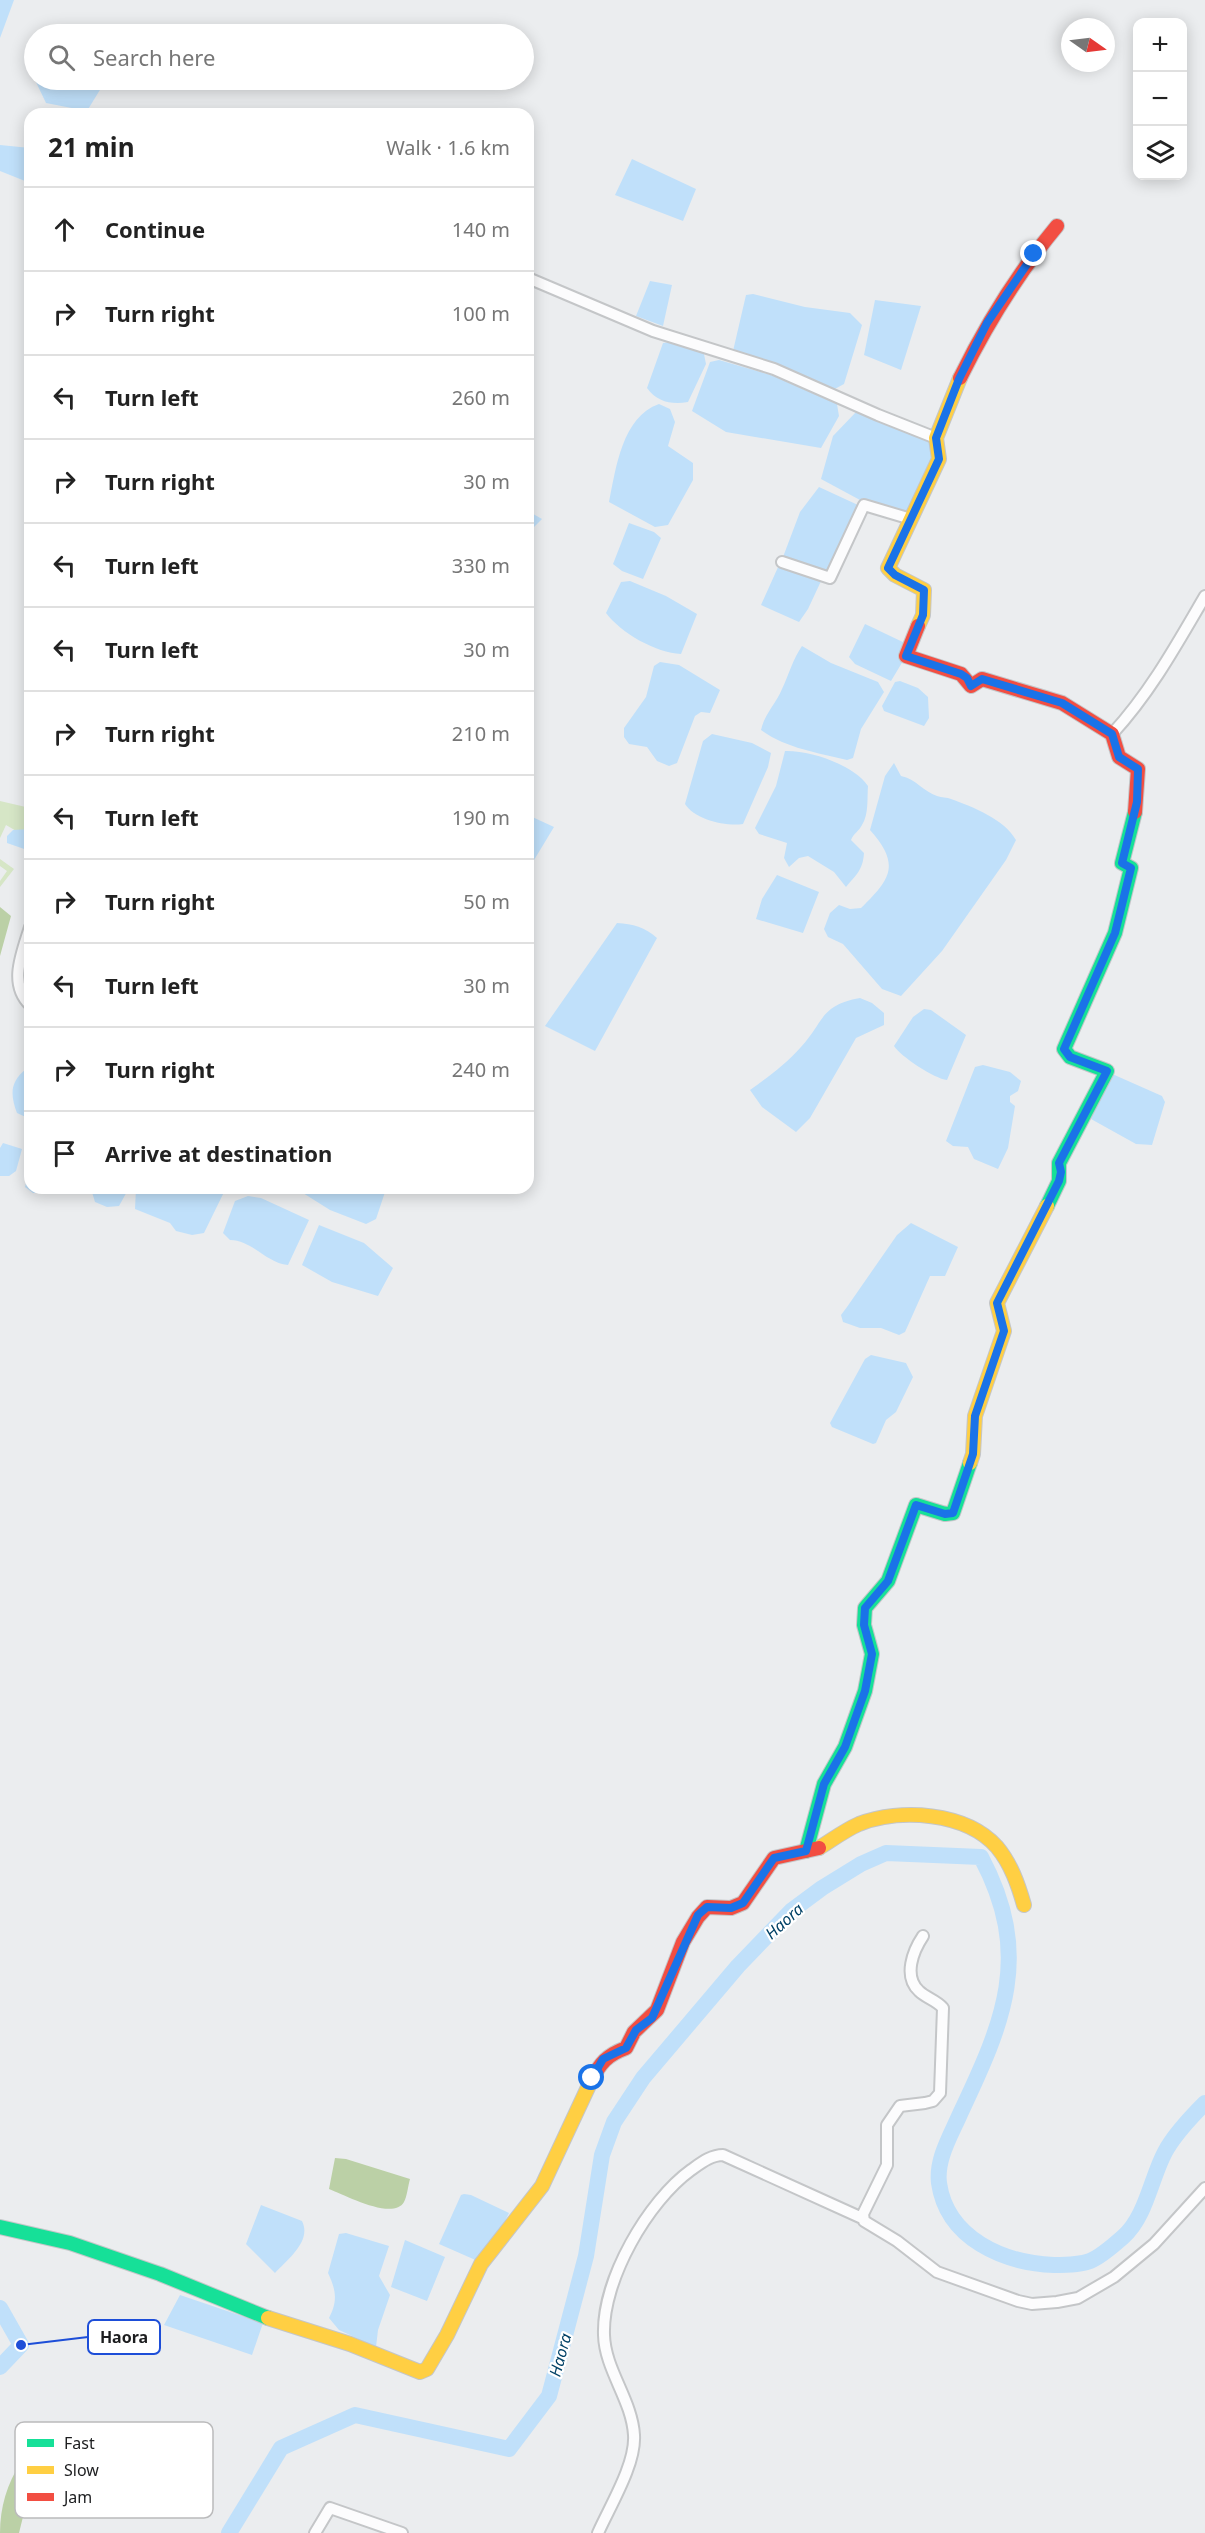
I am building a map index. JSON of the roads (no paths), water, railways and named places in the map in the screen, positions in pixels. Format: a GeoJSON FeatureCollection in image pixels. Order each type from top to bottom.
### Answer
{"type":"FeatureCollection","features":[{"type":"Feature","properties":{"kind":"street"},"geometry":{"type":"LineString","coordinates":[[806,1851],[824,1784],[845,1747],[865,1691],[872,1654],[864,1625],[865,1608],[888,1581],[916,1505],[945,1514],[953,1513],[973,1454],[975,1416],[1004,1331],[997,1303],[1059,1181],[1061,1172],[1059,1163],[1107,1071],[1070,1057],[1064,1049],[1115,933],[1131,868],[1122,863],[1137,802],[1138,769],[1119,757],[1112,734],[1062,703],[994,681],[982,679],[971,686],[967,678],[961,674],[906,656],[923,615],[924,590],[895,575],[888,568],[939,459],[936,438],[959,379],[987,323],[1034,254],[1057,226]]}},
{"type":"Feature","properties":{"kind":"street"},"geometry":{"type":"LineString","coordinates":[[534,281],[653,331],[686,339],[705,348],[774,369],[936,438]]}},
{"type":"Feature","properties":{"kind":"street"},"geometry":{"type":"LineString","coordinates":[[782,562],[830,578],[864,505],[911,519]]}},
{"type":"Feature","properties":{"kind":"street"},"geometry":{"type":"LineString","coordinates":[[1112,734],[1149,690],[1205,596]]}},
{"type":"Feature","properties":{"kind":"street"},"geometry":{"type":"LineString","coordinates":[[24,950],[16,980],[24,999]]}},
{"type":"Feature","properties":{"kind":"street"},"geometry":{"type":"LineString","coordinates":[[0,2227],[70,2243],[160,2274],[224,2302],[350,2344],[420,2372],[427,2369],[447,2335],[481,2264],[542,2186],[599,2065],[609,2054],[626,2048],[636,2030],[656,2012],[698,1915],[707,1907],[731,1908],[743,1903],[774,1858],[830,1843],[856,1825],[900,1815],[936,1818],[978,1832],[990,1840],[1010,1866],[1019,1884],[1024,1905]]}},
{"type":"Feature","properties":{"kind":"street"},"geometry":{"type":"LineString","coordinates":[[862,2218],[887,2165],[886,2131],[893,2114],[905,2105],[918,2106],[933,2101],[942,2088],[943,2008],[920,1992],[912,1983],[910,1972],[916,1947],[923,1936]]}},
{"type":"Feature","properties":{"kind":"street"},"geometry":{"type":"LineString","coordinates":[[598,2533],[624,2476],[634,2436],[607,2355],[605,2319],[631,2242],[660,2197],[672,2184],[716,2155],[723,2155],[862,2218],[937,2272],[1032,2304],[1078,2298],[1114,2277],[1154,2244],[1205,2188]]}},
{"type":"Feature","properties":{"kind":"street"},"geometry":{"type":"LineString","coordinates":[[315,2533],[330,2508],[402,2533]]}},
{"type":"Feature","properties":{"kind":"water"},"geometry":{"type":"Polygon","coordinates":[[[0,0],[14,0],[0,38],[0,0]]]}},
{"type":"Feature","properties":{"kind":"water"},"geometry":{"type":"Polygon","coordinates":[[[40,90],[100,90],[89,108],[72,108],[46,103],[40,90]]]}},
{"type":"Feature","properties":{"kind":"water"},"geometry":{"type":"Polygon","coordinates":[[[0,145],[24,147],[24,181],[0,171],[0,145]]]}},
{"type":"Feature","properties":{"kind":"water"},"geometry":{"type":"Polygon","coordinates":[[[632,159],[696,189],[683,221],[615,195],[632,159]]]}},
{"type":"Feature","properties":{"kind":"water"},"geometry":{"type":"Polygon","coordinates":[[[650,281],[672,285],[663,326],[636,316],[650,281]]]}},
{"type":"Feature","properties":{"kind":"water"},"geometry":{"type":"Polygon","coordinates":[[[753,294],[805,307],[850,313],[862,325],[844,384],[831,391],[733,351],[746,295],[753,294]]]}},
{"type":"Feature","properties":{"kind":"water"},"geometry":{"type":"Polygon","coordinates":[[[875,300],[921,306],[901,370],[864,355],[875,300]]]}},
{"type":"Feature","properties":{"kind":"water"},"geometry":{"type":"Polygon","coordinates":[[[677,341],[704,354],[706,364],[688,402],[676,403],[655,397],[647,388],[663,343],[677,341]]]}},
{"type":"Feature","properties":{"kind":"water"},"geometry":{"type":"Polygon","coordinates":[[[719,360],[771,375],[837,404],[839,416],[821,448],[726,432],[692,411],[710,362],[719,360]]]}},
{"type":"Feature","properties":{"kind":"water"},"geometry":{"type":"Polygon","coordinates":[[[659,404],[670,409],[675,422],[668,446],[693,463],[693,480],[668,525],[655,527],[609,502],[618,459],[629,432],[637,420],[659,404]]]}},
{"type":"Feature","properties":{"kind":"water"},"geometry":{"type":"Polygon","coordinates":[[[856,412],[893,421],[932,443],[935,448],[910,515],[860,500],[821,479],[833,436],[856,412]]]}},
{"type":"Feature","properties":{"kind":"water"},"geometry":{"type":"Polygon","coordinates":[[[819,487],[858,505],[829,573],[799,565],[783,557],[800,512],[819,487]]]}},
{"type":"Feature","properties":{"kind":"water"},"geometry":{"type":"Polygon","coordinates":[[[534,514],[542,519],[534,527],[534,514]]]}},
{"type":"Feature","properties":{"kind":"water"},"geometry":{"type":"Polygon","coordinates":[[[629,523],[654,532],[661,538],[643,579],[622,571],[613,564],[629,523]]]}},
{"type":"Feature","properties":{"kind":"water"},"geometry":{"type":"Polygon","coordinates":[[[779,565],[822,579],[808,609],[799,622],[761,605],[779,565]]]}},
{"type":"Feature","properties":{"kind":"water"},"geometry":{"type":"Polygon","coordinates":[[[630,581],[666,596],[697,614],[681,654],[661,650],[640,641],[621,628],[606,613],[621,582],[630,581]]]}},
{"type":"Feature","properties":{"kind":"water"},"geometry":{"type":"Polygon","coordinates":[[[865,624],[907,644],[909,651],[891,681],[855,664],[849,657],[865,624]]]}},
{"type":"Feature","properties":{"kind":"water"},"geometry":{"type":"Polygon","coordinates":[[[802,646],[831,663],[878,682],[884,692],[861,729],[853,758],[847,760],[802,749],[761,730],[802,646]]]}},
{"type":"Feature","properties":{"kind":"water"},"geometry":{"type":"Polygon","coordinates":[[[660,662],[679,665],[720,690],[710,713],[701,712],[695,716],[677,763],[669,766],[657,761],[647,747],[629,744],[624,737],[624,728],[646,697],[654,666],[660,662]]]}},
{"type":"Feature","properties":{"kind":"water"},"geometry":{"type":"Polygon","coordinates":[[[900,681],[918,688],[928,697],[929,718],[924,726],[884,711],[882,706],[895,682],[900,681]]]}},
{"type":"Feature","properties":{"kind":"water"},"geometry":{"type":"Polygon","coordinates":[[[712,734],[752,743],[771,753],[768,767],[743,824],[711,821],[695,814],[685,804],[703,741],[712,734]]]}},
{"type":"Feature","properties":{"kind":"water"},"geometry":{"type":"Polygon","coordinates":[[[785,751],[807,753],[831,760],[853,772],[868,786],[866,816],[851,840],[864,853],[862,864],[846,887],[834,872],[808,856],[799,858],[789,867],[784,858],[787,843],[759,834],[755,828],[776,786],[785,751]]]}},
{"type":"Feature","properties":{"kind":"water"},"geometry":{"type":"Polygon","coordinates":[[[894,763],[901,776],[932,794],[969,806],[996,820],[1016,840],[1006,860],[942,951],[901,996],[882,989],[843,944],[828,937],[824,929],[830,913],[839,905],[850,909],[861,908],[880,888],[885,879],[889,862],[886,852],[870,830],[885,776],[894,763]]]}},
{"type":"Feature","properties":{"kind":"water"},"geometry":{"type":"Polygon","coordinates":[[[534,818],[554,827],[534,860],[534,818]]]}},
{"type":"Feature","properties":{"kind":"water"},"geometry":{"type":"Polygon","coordinates":[[[24,829],[24,849],[7,843],[7,836],[13,830],[24,829]]]}},
{"type":"Feature","properties":{"kind":"water"},"geometry":{"type":"Polygon","coordinates":[[[777,875],[819,892],[803,933],[756,919],[762,899],[777,875]]]}},
{"type":"Feature","properties":{"kind":"water"},"geometry":{"type":"Polygon","coordinates":[[[617,923],[638,927],[657,938],[595,1051],[545,1026],[617,923]]]}},
{"type":"Feature","properties":{"kind":"water"},"geometry":{"type":"Polygon","coordinates":[[[860,998],[872,1003],[884,1013],[884,1025],[856,1038],[810,1118],[796,1132],[762,1107],[750,1090],[795,1053],[830,1010],[847,1001],[860,998]]]}},
{"type":"Feature","properties":{"kind":"water"},"geometry":{"type":"Polygon","coordinates":[[[924,1009],[931,1010],[966,1035],[947,1080],[934,1076],[918,1066],[894,1046],[913,1017],[924,1009]]]}},
{"type":"Feature","properties":{"kind":"water"},"geometry":{"type":"Polygon","coordinates":[[[983,1065],[1010,1072],[1021,1081],[1018,1091],[1010,1096],[1010,1102],[1015,1106],[1008,1148],[998,1169],[974,1159],[968,1147],[953,1146],[946,1141],[975,1067],[983,1065]]]}},
{"type":"Feature","properties":{"kind":"water"},"geometry":{"type":"Polygon","coordinates":[[[24,1071],[24,1116],[17,1113],[13,1100],[14,1084],[24,1071]]]}},
{"type":"Feature","properties":{"kind":"water"},"geometry":{"type":"Polygon","coordinates":[[[1110,1073],[1162,1096],[1165,1102],[1152,1145],[1136,1144],[1091,1119],[1110,1073]]]}},
{"type":"Feature","properties":{"kind":"water"},"geometry":{"type":"Polygon","coordinates":[[[3,1143],[22,1149],[16,1171],[9,1176],[0,1176],[0,1148],[3,1143]]]}},
{"type":"Feature","properties":{"kind":"water"},"geometry":{"type":"Polygon","coordinates":[[[93,1194],[126,1194],[119,1206],[107,1207],[95,1202],[93,1194]]]}},
{"type":"Feature","properties":{"kind":"water"},"geometry":{"type":"Polygon","coordinates":[[[136,1194],[223,1194],[204,1233],[192,1235],[176,1231],[170,1223],[135,1209],[136,1194]]]}},
{"type":"Feature","properties":{"kind":"water"},"geometry":{"type":"Polygon","coordinates":[[[305,1194],[384,1194],[376,1219],[366,1224],[330,1210],[305,1194]]]}},
{"type":"Feature","properties":{"kind":"water"},"geometry":{"type":"Polygon","coordinates":[[[248,1196],[261,1198],[309,1220],[288,1265],[273,1260],[245,1244],[230,1240],[223,1233],[235,1201],[248,1196]]]}},
{"type":"Feature","properties":{"kind":"water"},"geometry":{"type":"Polygon","coordinates":[[[911,1223],[958,1247],[945,1276],[930,1276],[905,1332],[899,1335],[881,1328],[860,1328],[843,1322],[841,1315],[897,1235],[911,1223]]]}},
{"type":"Feature","properties":{"kind":"water"},"geometry":{"type":"Polygon","coordinates":[[[319,1225],[364,1243],[393,1268],[378,1296],[332,1282],[302,1265],[319,1225]]]}},
{"type":"Feature","properties":{"kind":"water"},"geometry":{"type":"Polygon","coordinates":[[[871,1355],[906,1363],[913,1377],[896,1412],[886,1420],[876,1443],[873,1444],[832,1427],[830,1423],[865,1359],[871,1355]]]}},
{"type":"Feature","properties":{"kind":"water"},"geometry":{"type":"Polygon","coordinates":[[[461,2195],[471,2195],[509,2213],[488,2255],[480,2262],[439,2244],[461,2195]]]}},
{"type":"Feature","properties":{"kind":"water"},"geometry":{"type":"Polygon","coordinates":[[[261,2205],[302,2221],[304,2228],[301,2243],[275,2273],[246,2244],[261,2205]]]}},
{"type":"Feature","properties":{"kind":"water"},"geometry":{"type":"Polygon","coordinates":[[[346,2233],[389,2246],[379,2276],[390,2295],[378,2330],[376,2347],[339,2330],[329,2318],[335,2296],[328,2273],[339,2234],[346,2233]]]}},
{"type":"Feature","properties":{"kind":"water"},"geometry":{"type":"Polygon","coordinates":[[[405,2240],[445,2257],[427,2301],[391,2287],[405,2240]]]}},
{"type":"Feature","properties":{"kind":"water"},"geometry":{"type":"Polygon","coordinates":[[[180,2295],[263,2323],[252,2355],[164,2325],[180,2295]]]}},
{"type":"Feature","properties":{"kind":"waterway","name":"Haora"},"geometry":{"type":"LineString","coordinates":[[229,2533],[281,2448],[355,2415],[509,2449],[549,2396],[586,2256],[602,2155],[614,2122],[643,2078],[738,1966],[791,1911],[822,1888],[861,1864],[886,1853],[981,1857],[997,1892],[1006,1925],[1009,1957],[1000,2018],[976,2080],[945,2147],[939,2174],[944,2203],[953,2219],[981,2244],[998,2253],[1035,2263],[1077,2264],[1098,2257],[1131,2229],[1143,2208],[1160,2162],[1169,2146],[1183,2126],[1205,2103]]}},
{"type":"Feature","properties":{"kind":"waterway","name":"Haora"},"geometry":{"type":"LineString","coordinates":[[0,2308],[21,2345],[0,2367]]}},
{"type":"Feature","properties":{"kind":"place","name":"Haora"},"geometry":{"type":"Point","coordinates":[21,2345]}}]}
